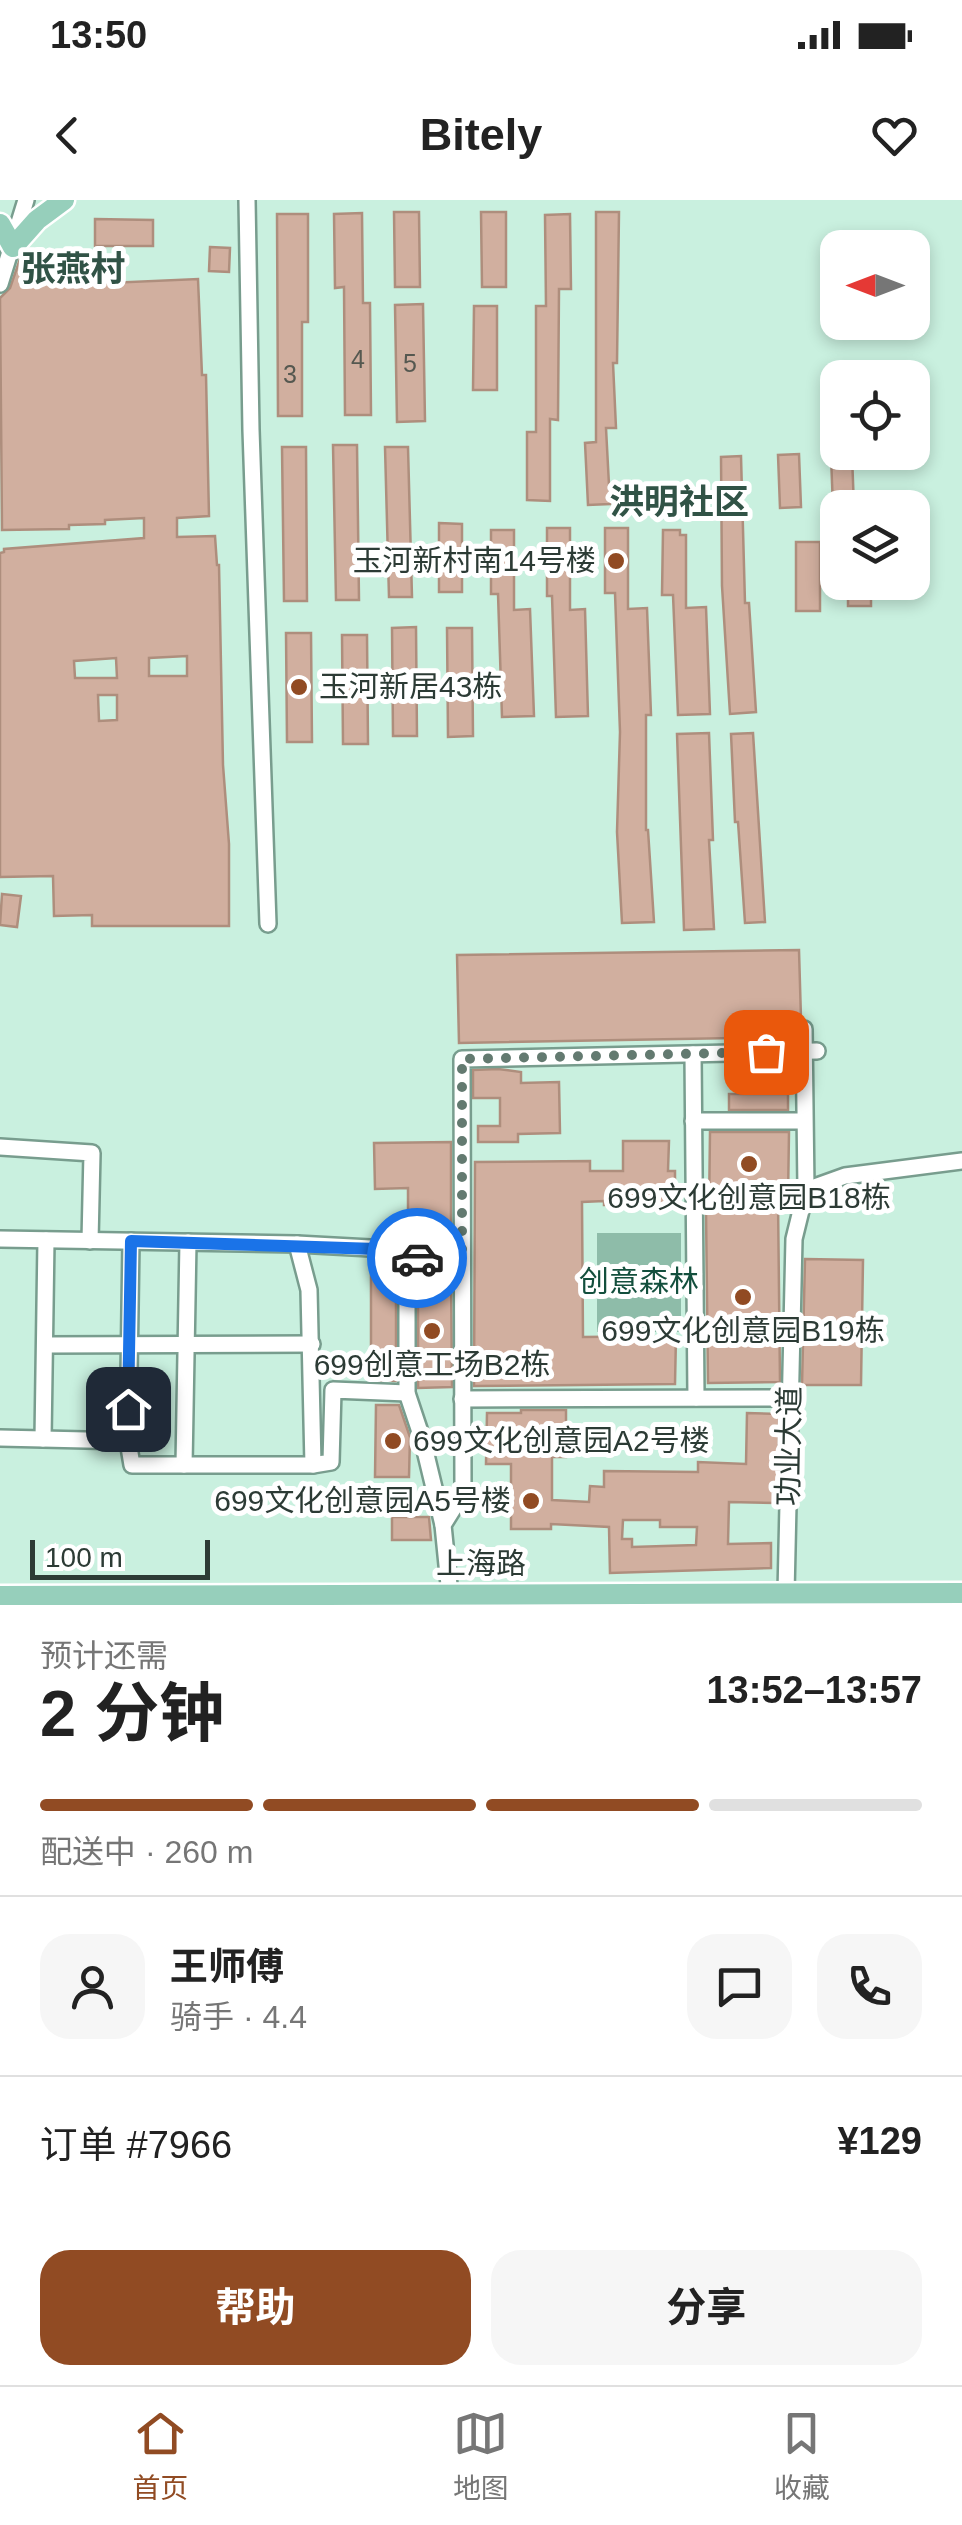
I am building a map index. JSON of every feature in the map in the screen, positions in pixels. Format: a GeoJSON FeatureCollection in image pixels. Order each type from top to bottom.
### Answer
{"type":"FeatureCollection","features":[{"type":"Feature","properties":{"kind":"main road"},"geometry":{"type":"LineString","coordinates":[[0,224],[12,246],[64,200]]}},
{"type":"Feature","properties":{"kind":"main road","name":"上海路"},"geometry":{"type":"LineString","coordinates":[[790,1599],[962,1593]]}},
{"type":"Feature","properties":{"kind":"main road","name":"上海路"},"geometry":{"type":"LineString","coordinates":[[0,1596],[450,1594],[962,1605]]}},
{"type":"Feature","properties":{"kind":"street"},"geometry":{"type":"LineString","coordinates":[[0,284],[26,200]]}},
{"type":"Feature","properties":{"kind":"street"},"geometry":{"type":"LineString","coordinates":[[247,200],[268,924]]}},
{"type":"Feature","properties":{"kind":"street","name":"功业大道"},"geometry":{"type":"LineString","coordinates":[[790,1599],[794,1239],[806,1190],[804,1121],[810,1051],[804,1029]]}},
{"type":"Feature","properties":{"kind":"street"},"geometry":{"type":"LineString","coordinates":[[443,1526],[462,1492],[462,1059],[810,1051]]}},
{"type":"Feature","properties":{"kind":"street"},"geometry":{"type":"LineString","coordinates":[[693,1054],[696,1398]]}},
{"type":"Feature","properties":{"kind":"street"},"geometry":{"type":"LineString","coordinates":[[694,1121],[804,1121]]}},
{"type":"Feature","properties":{"kind":"street"},"geometry":{"type":"LineString","coordinates":[[0,1148],[92,1153],[90,1240]]}},
{"type":"Feature","properties":{"kind":"street"},"geometry":{"type":"LineString","coordinates":[[806,1190],[846,1176],[962,1160]]}},
{"type":"Feature","properties":{"kind":"street"},"geometry":{"type":"LineString","coordinates":[[0,1239],[407,1250],[407,1393],[443,1526],[450,1594]]}},
{"type":"Feature","properties":{"kind":"street"},"geometry":{"type":"LineString","coordinates":[[43,1439],[46,1240]]}},
{"type":"Feature","properties":{"kind":"street"},"geometry":{"type":"LineString","coordinates":[[131,1241],[128,1441],[132,1465],[313,1466],[331,1462],[333,1390],[407,1393]]}},
{"type":"Feature","properties":{"kind":"street"},"geometry":{"type":"LineString","coordinates":[[184,1465],[188,1242]]}},
{"type":"Feature","properties":{"kind":"street"},"geometry":{"type":"LineString","coordinates":[[296,1244],[308,1290],[313,1466]]}},
{"type":"Feature","properties":{"kind":"street"},"geometry":{"type":"LineString","coordinates":[[407,1258],[462,1258]]}},
{"type":"Feature","properties":{"kind":"street"},"geometry":{"type":"LineString","coordinates":[[46,1345],[312,1344]]}},
{"type":"Feature","properties":{"kind":"street"},"geometry":{"type":"LineString","coordinates":[[462,1399],[790,1398]]}},
{"type":"Feature","properties":{"kind":"street"},"geometry":{"type":"LineString","coordinates":[[0,1438],[128,1441]]}},
{"type":"Feature","properties":{"kind":"green space","name":"创意森林"},"geometry":{"type":"Polygon","coordinates":[[[597,1233],[681,1233],[681,1332],[597,1332],[597,1233]]]}},
{"type":"Feature","properties":{"kind":"building"},"geometry":{"type":"Polygon","coordinates":[[[394,212],[419,212],[420,287],[395,287],[394,212]]]}},
{"type":"Feature","properties":{"kind":"building"},"geometry":{"type":"Polygon","coordinates":[[[481,212],[506,212],[506,287],[482,287],[481,212]]]}},
{"type":"Feature","properties":{"kind":"building"},"geometry":{"type":"Polygon","coordinates":[[[596,212],[619,212],[617,363],[613,363],[616,428],[606,428],[610,504],[588,505],[585,443],[596,442],[596,212]]]}},
{"type":"Feature","properties":{"kind":"building"},"geometry":{"type":"Polygon","coordinates":[[[362,213],[363,303],[370,303],[371,415],[345,415],[344,287],[335,288],[334,214],[362,213]]]}},
{"type":"Feature","properties":{"kind":"building"},"geometry":{"type":"Polygon","coordinates":[[[277,214],[308,214],[308,322],[302,322],[302,416],[278,416],[277,214]]]}},
{"type":"Feature","properties":{"kind":"building"},"geometry":{"type":"Polygon","coordinates":[[[570,214],[571,289],[559,289],[558,420],[550,419],[550,501],[527,500],[527,432],[536,432],[536,306],[546,306],[545,215],[570,214]]]}},
{"type":"Feature","properties":{"kind":"building"},"geometry":{"type":"Polygon","coordinates":[[[95,219],[153,220],[153,246],[95,246],[95,219]]]}},
{"type":"Feature","properties":{"kind":"building"},"geometry":{"type":"Polygon","coordinates":[[[210,247],[230,248],[229,272],[209,271],[210,247]]]}},
{"type":"Feature","properties":{"kind":"building"},"geometry":{"type":"Polygon","coordinates":[[[62,254],[63,285],[198,279],[202,375],[206,375],[209,516],[177,518],[177,537],[215,536],[219,565],[229,926],[92,926],[92,915],[54,916],[53,876],[0,877],[0,553],[4,549],[144,538],[144,518],[69,525],[69,529],[2,530],[0,298],[10,288],[24,255],[62,254]],[[187,656],[149,658],[149,676],[187,676],[187,656]],[[116,658],[74,661],[75,678],[117,678],[116,658]],[[98,695],[99,721],[117,720],[117,695],[98,695]]]}},
{"type":"Feature","properties":{"kind":"building"},"geometry":{"type":"Polygon","coordinates":[[[423,304],[425,421],[397,422],[395,305],[423,304]]]}},
{"type":"Feature","properties":{"kind":"building"},"geometry":{"type":"Polygon","coordinates":[[[474,306],[497,306],[497,390],[473,390],[474,306]]]}},
{"type":"Feature","properties":{"kind":"building"},"geometry":{"type":"Polygon","coordinates":[[[333,445],[357,445],[359,600],[336,600],[333,445]]]}},
{"type":"Feature","properties":{"kind":"building"},"geometry":{"type":"Polygon","coordinates":[[[282,447],[306,447],[307,601],[284,601],[282,447]]]}},
{"type":"Feature","properties":{"kind":"building"},"geometry":{"type":"Polygon","coordinates":[[[385,447],[408,447],[412,597],[389,597],[385,447]]]}},
{"type":"Feature","properties":{"kind":"building"},"geometry":{"type":"Polygon","coordinates":[[[799,454],[801,507],[780,508],[778,455],[799,454]]]}},
{"type":"Feature","properties":{"kind":"building"},"geometry":{"type":"Polygon","coordinates":[[[741,456],[745,603],[749,603],[756,712],[730,714],[722,586],[721,457],[741,456]]]}},
{"type":"Feature","properties":{"kind":"building"},"geometry":{"type":"Polygon","coordinates":[[[832,470],[853,470],[853,490],[832,490],[832,470]]]}},
{"type":"Feature","properties":{"kind":"building"},"geometry":{"type":"Polygon","coordinates":[[[439,523],[462,524],[462,592],[439,592],[439,523]]]}},
{"type":"Feature","properties":{"kind":"building"},"geometry":{"type":"Polygon","coordinates":[[[547,528],[570,528],[570,610],[585,609],[588,716],[556,717],[552,596],[547,596],[547,528]]]}},
{"type":"Feature","properties":{"kind":"building"},"geometry":{"type":"Polygon","coordinates":[[[605,528],[628,528],[628,609],[647,608],[651,715],[646,715],[646,830],[654,922],[622,923],[617,832],[620,732],[615,593],[605,593],[605,528]]]}},
{"type":"Feature","properties":{"kind":"building"},"geometry":{"type":"Polygon","coordinates":[[[491,530],[514,530],[514,610],[530,609],[534,716],[502,717],[498,594],[491,594],[491,530]]]}},
{"type":"Feature","properties":{"kind":"building"},"geometry":{"type":"Polygon","coordinates":[[[663,530],[680,530],[680,535],[686,535],[686,608],[706,607],[710,714],[678,715],[673,595],[662,595],[663,530]]]}},
{"type":"Feature","properties":{"kind":"building"},"geometry":{"type":"Polygon","coordinates":[[[796,542],[820,542],[820,611],[796,611],[796,542]]]}},
{"type":"Feature","properties":{"kind":"building"},"geometry":{"type":"Polygon","coordinates":[[[848,600],[871,600],[871,606],[848,606],[848,600]]]}},
{"type":"Feature","properties":{"kind":"building"},"geometry":{"type":"Polygon","coordinates":[[[416,627],[417,736],[393,736],[392,628],[416,627]]]}},
{"type":"Feature","properties":{"kind":"building"},"geometry":{"type":"Polygon","coordinates":[[[447,628],[472,628],[473,736],[448,737],[447,628]]]}},
{"type":"Feature","properties":{"kind":"building","name":"玉河新居43栋"},"geometry":{"type":"Polygon","coordinates":[[[286,633],[311,633],[312,742],[287,742],[286,633]]]}},
{"type":"Feature","properties":{"kind":"building"},"geometry":{"type":"Polygon","coordinates":[[[342,635],[367,635],[368,744],[343,744],[342,635]]]}},
{"type":"Feature","properties":{"kind":"building"},"geometry":{"type":"Polygon","coordinates":[[[709,733],[714,929],[684,930],[677,734],[709,733]]]}},
{"type":"Feature","properties":{"kind":"building"},"geometry":{"type":"Polygon","coordinates":[[[753,733],[765,922],[745,923],[731,734],[753,733]]]}},
{"type":"Feature","properties":{"kind":"building"},"geometry":{"type":"Polygon","coordinates":[[[2,894],[21,896],[17,927],[0,925],[2,894]]]}},
{"type":"Feature","properties":{"kind":"building"},"geometry":{"type":"Polygon","coordinates":[[[799,950],[801,1019],[794,1024],[793,1037],[459,1043],[457,955],[799,950]]]}},
{"type":"Feature","properties":{"kind":"building"},"geometry":{"type":"Polygon","coordinates":[[[473,1070],[521,1072],[521,1083],[559,1082],[560,1133],[518,1134],[518,1142],[478,1142],[478,1126],[500,1126],[500,1098],[473,1098],[473,1070]]]}},
{"type":"Feature","properties":{"kind":"building"},"geometry":{"type":"Polygon","coordinates":[[[729,1094],[788,1094],[788,1110],[729,1110],[729,1094]]]}},
{"type":"Feature","properties":{"kind":"building","name":"699文化创意园B19栋"},"geometry":{"type":"Polygon","coordinates":[[[710,1132],[789,1132],[788,1199],[778,1199],[780,1382],[708,1383],[706,1211],[710,1132]]]}},
{"type":"Feature","properties":{"kind":"building"},"geometry":{"type":"Polygon","coordinates":[[[623,1141],[669,1141],[668,1171],[675,1171],[675,1205],[582,1202],[583,1337],[676,1336],[675,1384],[474,1386],[475,1162],[590,1161],[590,1171],[623,1171],[623,1141]]]}},
{"type":"Feature","properties":{"kind":"building"},"geometry":{"type":"Polygon","coordinates":[[[451,1142],[451,1240],[408,1239],[408,1188],[375,1189],[374,1143],[451,1142]]]}},
{"type":"Feature","properties":{"kind":"building"},"geometry":{"type":"Polygon","coordinates":[[[371,1259],[396,1261],[396,1381],[371,1380],[371,1259]]]}},
{"type":"Feature","properties":{"kind":"building"},"geometry":{"type":"Polygon","coordinates":[[[805,1259],[863,1260],[861,1385],[802,1385],[805,1259]]]}},
{"type":"Feature","properties":{"kind":"building","name":"699创意工场B2栋"},"geometry":{"type":"Polygon","coordinates":[[[418,1274],[451,1274],[452,1387],[418,1388],[418,1274]]]}},
{"type":"Feature","properties":{"kind":"building","name":"699文化创意园A2号楼"},"geometry":{"type":"Polygon","coordinates":[[[376,1405],[399,1405],[410,1437],[409,1477],[375,1477],[376,1405]]]}},
{"type":"Feature","properties":{"kind":"building"},"geometry":{"type":"Polygon","coordinates":[[[566,1410],[566,1457],[552,1457],[552,1500],[589,1502],[590,1486],[604,1487],[604,1471],[698,1472],[698,1462],[746,1464],[747,1413],[779,1414],[777,1503],[729,1502],[728,1544],[771,1543],[771,1568],[610,1573],[609,1527],[551,1524],[551,1529],[511,1529],[511,1464],[486,1464],[487,1413],[566,1410]],[[623,1520],[622,1539],[632,1539],[632,1547],[696,1545],[697,1527],[660,1527],[660,1520],[623,1520]]]}},
{"type":"Feature","properties":{"kind":"building"},"geometry":{"type":"Polygon","coordinates":[[[392,1517],[429,1517],[431,1540],[392,1540],[392,1517]]]}},
{"type":"Feature","properties":{"kind":"way so far"},"geometry":{"type":"LineString","coordinates":[[417,1258],[462,1258],[462,1059],[766,1052]]}},
{"type":"Feature","properties":{"kind":"place","name":"玉河新村南14号楼"},"geometry":{"type":"Point","coordinates":[616,561]}},
{"type":"Feature","properties":{"kind":"place","name":"玉河新居43栋"},"geometry":{"type":"Point","coordinates":[299,687]}},
{"type":"Feature","properties":{"kind":"place","name":"699文化创意园B18栋"},"geometry":{"type":"Point","coordinates":[749,1164]}},
{"type":"Feature","properties":{"kind":"place","name":"699文化创意园B19栋"},"geometry":{"type":"Point","coordinates":[743,1297]}},
{"type":"Feature","properties":{"kind":"place","name":"699创意工场B2栋"},"geometry":{"type":"Point","coordinates":[432,1331]}},
{"type":"Feature","properties":{"kind":"place","name":"699文化创意园A2号楼"},"geometry":{"type":"Point","coordinates":[393,1441]}},
{"type":"Feature","properties":{"kind":"place","name":"699文化创意园A5号楼"},"geometry":{"type":"Point","coordinates":[531,1501]}},
{"type":"Feature","properties":{"kind":"district","name":"张燕村"},"geometry":{"type":"Point","coordinates":[73,269]}},
{"type":"Feature","properties":{"kind":"district","name":"洪明社区"},"geometry":{"type":"Point","coordinates":[679,502]}},
{"type":"Feature","properties":{"kind":"route"},"geometry":{"type":"LineString","coordinates":[[128,1409],[131,1241],[407,1250],[407,1258],[417,1258]]}}]}
